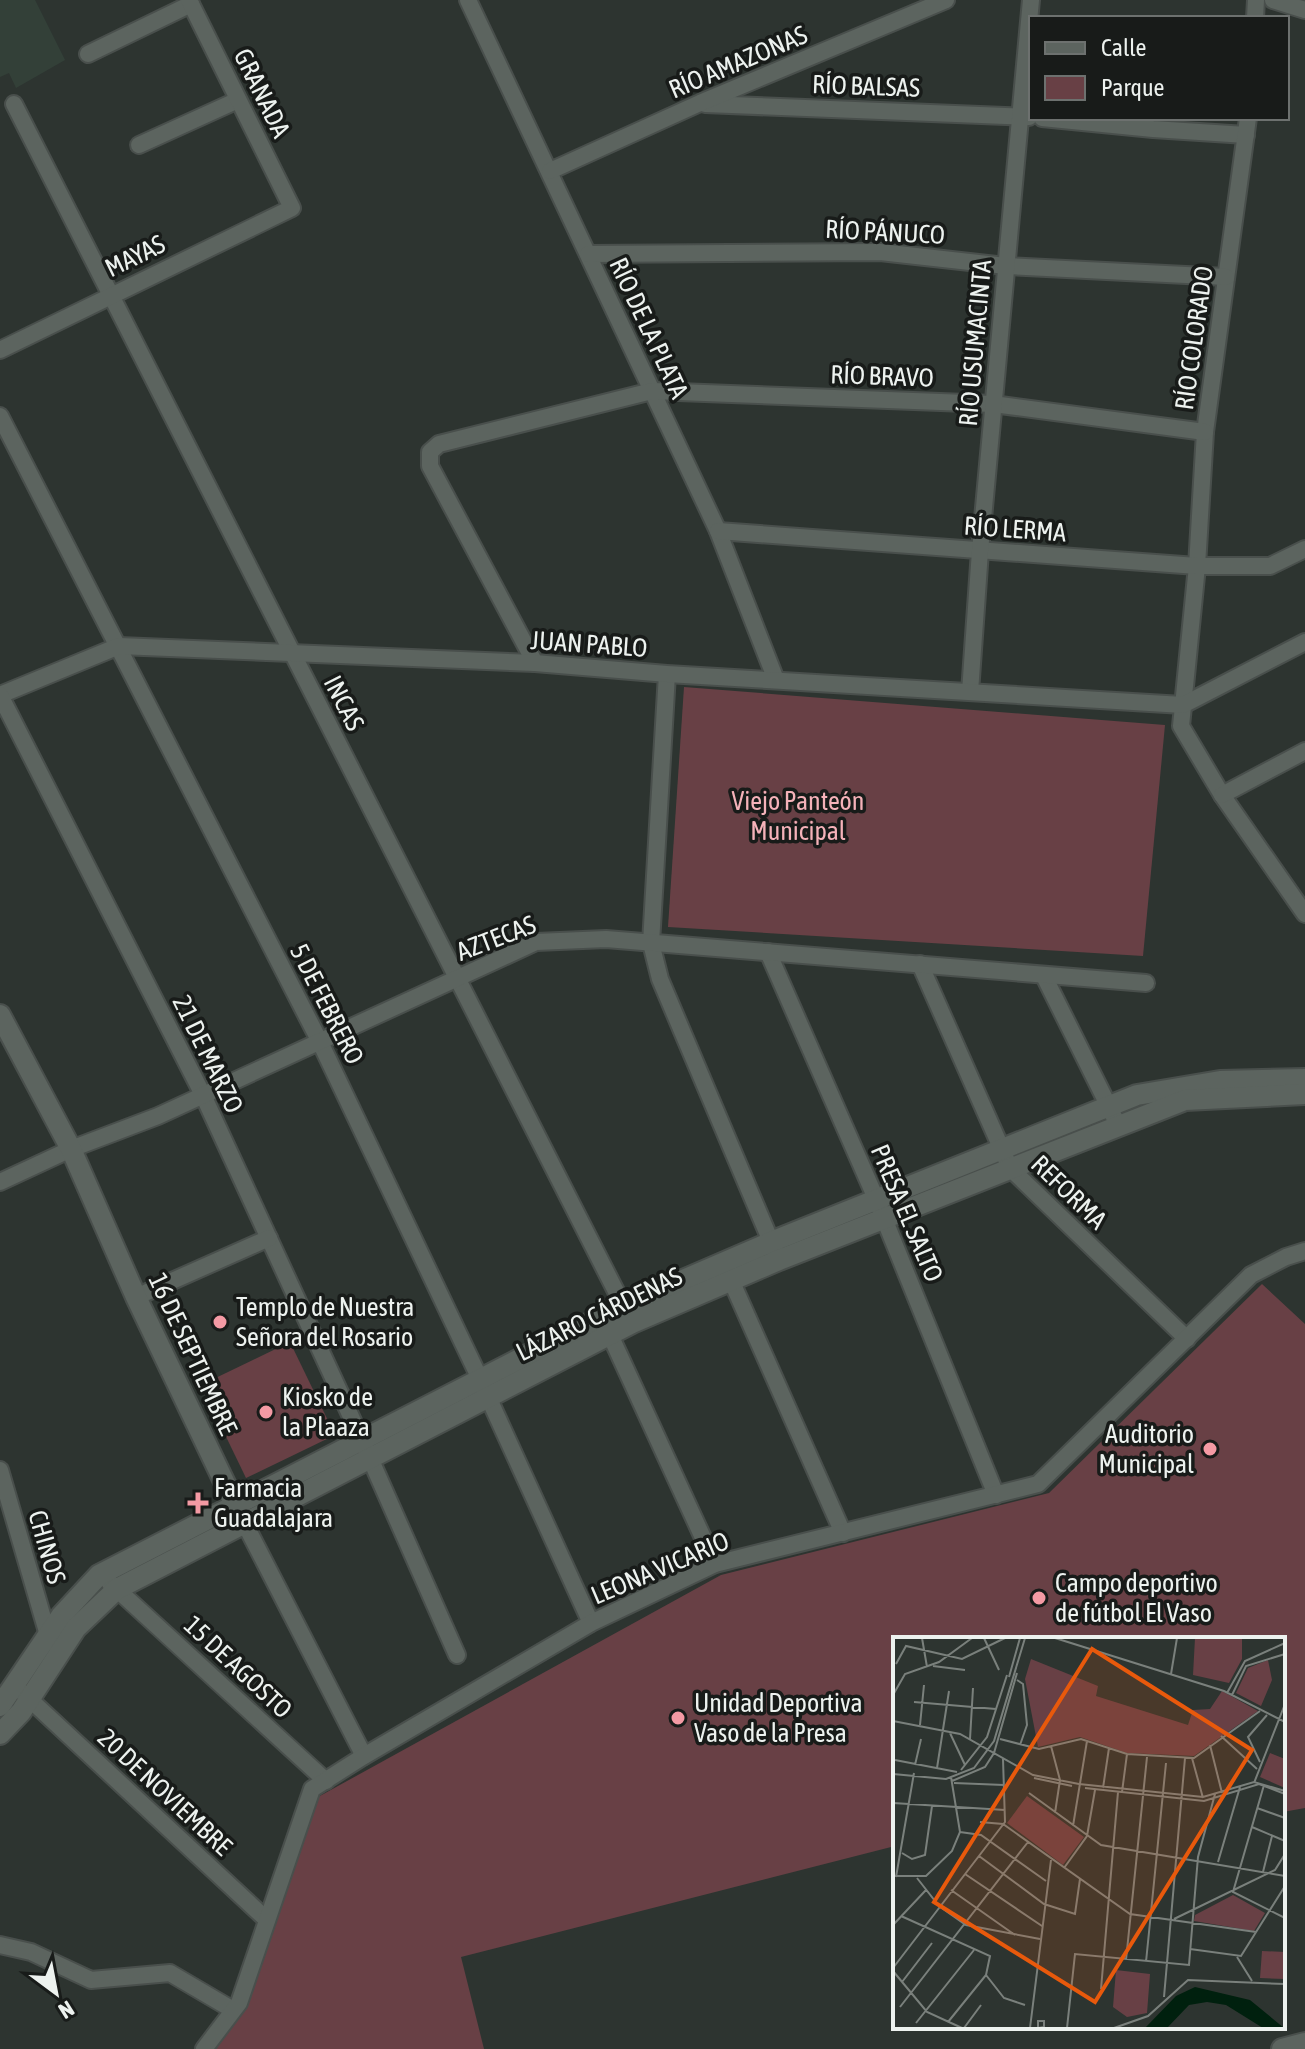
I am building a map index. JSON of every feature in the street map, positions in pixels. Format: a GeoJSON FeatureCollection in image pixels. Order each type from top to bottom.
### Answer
{"type":"FeatureCollection","features":[{"type":"Feature","properties":{"kind":"street","name":"RÍO DE LA PLATA"},"geometry":{"type":"LineString","coordinates":[[468,0],[718,531],[776,680]]}},
{"type":"Feature","properties":{"kind":"street","name":"RÍO AMAZONAS"},"geometry":{"type":"LineString","coordinates":[[550,171],[700,103],[946,0]]}},
{"type":"Feature","properties":{"kind":"street"},"geometry":{"type":"LineString","coordinates":[[1273,0],[1305,10]]}},
{"type":"Feature","properties":{"kind":"street"},"geometry":{"type":"LineString","coordinates":[[88,54],[190,2]]}},
{"type":"Feature","properties":{"kind":"street","name":"GRANADA"},"geometry":{"type":"LineString","coordinates":[[190,2],[292,208]]}},
{"type":"Feature","properties":{"kind":"street","name":"RÍO USUMACINTA"},"geometry":{"type":"LineString","coordinates":[[970,692],[1006,266],[1026,116],[1029,46]]}},
{"type":"Feature","properties":{"kind":"street"},"geometry":{"type":"LineString","coordinates":[[139,145],[238,100]]}},
{"type":"Feature","properties":{"kind":"street","name":"RÍO BALSAS"},"geometry":{"type":"LineString","coordinates":[[700,103],[1026,116]]}},
{"type":"Feature","properties":{"kind":"street","name":"INCAS"},"geometry":{"type":"LineString","coordinates":[[14,104],[628,1314]]}},
{"type":"Feature","properties":{"kind":"street"},"geometry":{"type":"LineString","coordinates":[[1062,120],[1153,129],[1247,126]]}},
{"type":"Feature","properties":{"kind":"street","name":"RÍO COLORADO"},"geometry":{"type":"LineString","coordinates":[[1247,126],[1205,432],[1197,566],[1181,726],[1222,795],[1305,914]]}},
{"type":"Feature","properties":{"kind":"street","name":"MAYAS"},"geometry":{"type":"LineString","coordinates":[[0,350],[292,208]]}},
{"type":"Feature","properties":{"kind":"street","name":"RÍO PÁNUCO"},"geometry":{"type":"LineString","coordinates":[[588,254],[880,252],[1006,266],[1226,277]]}},
{"type":"Feature","properties":{"kind":"street","name":"RÍO BRAVO"},"geometry":{"type":"LineString","coordinates":[[535,663],[430,466],[430,452],[439,444],[652,391],[993,404],[1205,432]]}},
{"type":"Feature","properties":{"kind":"street","name":"5 DE FEBRERO"},"geometry":{"type":"LineString","coordinates":[[0,416],[320,1042],[591,1623]]}},
{"type":"Feature","properties":{"kind":"street","name":"RÍO LERMA"},"geometry":{"type":"LineString","coordinates":[[718,531],[1197,566],[1270,566],[1305,549]]}},
{"type":"Feature","properties":{"kind":"street"},"geometry":{"type":"LineString","coordinates":[[1183,705],[1305,642]]}},
{"type":"Feature","properties":{"kind":"street","name":"JUAN PABLO"},"geometry":{"type":"LineString","coordinates":[[0,695],[119,646],[535,663],[667,674],[1183,705]]}},
{"type":"Feature","properties":{"kind":"street"},"geometry":{"type":"LineString","coordinates":[[667,674],[651,943],[660,979],[775,1251]]}},
{"type":"Feature","properties":{"kind":"street","name":"21 DE MARZO"},"geometry":{"type":"LineString","coordinates":[[0,695],[203,1095],[457,1655]]}},
{"type":"Feature","properties":{"kind":"street"},"geometry":{"type":"LineString","coordinates":[[1222,795],[1305,751]]}},
{"type":"Feature","properties":{"kind":"street","name":"AZTECAS"},"geometry":{"type":"LineString","coordinates":[[0,1182],[203,1095],[536,942],[606,939],[1146,983]]}},
{"type":"Feature","properties":{"kind":"street","name":"PRESA EL SALTO"},"geometry":{"type":"LineString","coordinates":[[768,952],[880,1209],[996,1495]]}},
{"type":"Feature","properties":{"kind":"street","name":"REFORMA"},"geometry":{"type":"LineString","coordinates":[[920,964],[1006,1159],[1187,1339]]}},
{"type":"Feature","properties":{"kind":"street"},"geometry":{"type":"LineString","coordinates":[[1044,976],[1118,1125]]}},
{"type":"Feature","properties":{"kind":"street","name":"16 DE SEPTIEMBRE"},"geometry":{"type":"LineString","coordinates":[[0,1015],[71,1149],[136,1297],[240,1514],[364,1756]]}},
{"type":"Feature","properties":{"kind":"street","name":"LÁZARO CÁRDENAS"},"geometry":{"type":"LineString","coordinates":[[1006,1159],[1109,1105],[1137,1095],[1220,1081],[1305,1079]]}},
{"type":"Feature","properties":{"kind":"street","name":"LÁZARO CÁRDENAS"},"geometry":{"type":"LineString","coordinates":[[0,1734],[47,1637],[61,1616],[99,1575],[240,1514],[628,1314],[775,1251],[1006,1159],[1118,1125],[1185,1100],[1305,1094]]}},
{"type":"Feature","properties":{"kind":"street"},"geometry":{"type":"LineString","coordinates":[[136,1297],[269,1238]]}},
{"type":"Feature","properties":{"kind":"street","name":"LÁZARO CÁRDENAS"},"geometry":{"type":"LineString","coordinates":[[628,1314],[731,1280],[775,1251]]}},
{"type":"Feature","properties":{"kind":"street","name":"LEONA VICARIO"},"geometry":{"type":"LineString","coordinates":[[204,2049],[239,2003],[312,1789],[591,1623],[715,1564],[1038,1484],[1251,1275],[1305,1251]]}},
{"type":"Feature","properties":{"kind":"street"},"geometry":{"type":"LineString","coordinates":[[731,1280],[843,1533]]}},
{"type":"Feature","properties":{"kind":"street"},"geometry":{"type":"LineString","coordinates":[[606,1326],[715,1564]]}},
{"type":"Feature","properties":{"kind":"street","name":"CHINOS"},"geometry":{"type":"LineString","coordinates":[[0,1470],[47,1637],[57,1657]]}},
{"type":"Feature","properties":{"kind":"street","name":"LÁZARO CÁRDENAS"},"geometry":{"type":"LineString","coordinates":[[0,1706],[23,1692],[57,1657],[76,1628],[117,1589],[240,1514]]}},
{"type":"Feature","properties":{"kind":"street","name":"15 DE AGOSTO"},"geometry":{"type":"LineString","coordinates":[[99,1575],[326,1781]]}},
{"type":"Feature","properties":{"kind":"street","name":"20 DE NOVIEMBRE"},"geometry":{"type":"LineString","coordinates":[[23,1692],[267,1920]]}},
{"type":"Feature","properties":{"kind":"street"},"geometry":{"type":"LineString","coordinates":[[0,1945],[31,1952],[91,1980],[170,1973],[233,2010]]}},
{"type":"Feature","properties":{"kind":"street"},"geometry":{"type":"LineString","coordinates":[[1282,2049],[1305,2043]]}},
{"type":"Feature","properties":{"kind":"shaded area"},"geometry":{"type":"Polygon","coordinates":[[[0,0],[35,0],[65,60],[16,88],[9,73],[0,77],[0,0]]]}},
{"type":"Feature","properties":{"kind":"green space","name":"Viejo Panteón Municipal"},"geometry":{"type":"Polygon","coordinates":[[[684,687],[1165,725],[1143,956],[668,927],[684,687]]]}},
{"type":"Feature","properties":{"kind":"green space","name":"Unidad Deportiva Vaso de la Presa"},"geometry":{"type":"Polygon","coordinates":[[[1262,1284],[1305,1324],[1305,1808],[1285,1812],[1285,1637],[893,1637],[893,1847],[461,1957],[484,2049],[211,2049],[273,1920],[318,1797],[721,1575],[1049,1493],[1262,1284]]]}},
{"type":"Feature","properties":{"kind":"green space"},"geometry":{"type":"Polygon","coordinates":[[[290,1342],[335,1435],[246,1478],[201,1385],[290,1342]]]}},
{"type":"Feature","properties":{"kind":"place","name":"Templo de Nuestra Señora del Rosario"},"geometry":{"type":"Point","coordinates":[220,1322]}},
{"type":"Feature","properties":{"kind":"place","name":"Kiosko de la Plaaza"},"geometry":{"type":"Point","coordinates":[266,1412]}},
{"type":"Feature","properties":{"kind":"place","name":"Auditorio Municipal"},"geometry":{"type":"Point","coordinates":[1210,1449]}},
{"type":"Feature","properties":{"kind":"place","name":"Farmacia Guadalajara"},"geometry":{"type":"Point","coordinates":[198,1503]}},
{"type":"Feature","properties":{"kind":"place","name":"Campo deportivo de fútbol El Vaso"},"geometry":{"type":"Point","coordinates":[1039,1598]}},
{"type":"Feature","properties":{"kind":"place","name":"Unidad Deportiva Vaso de la Presa"},"geometry":{"type":"Point","coordinates":[678,1718]}}]}
